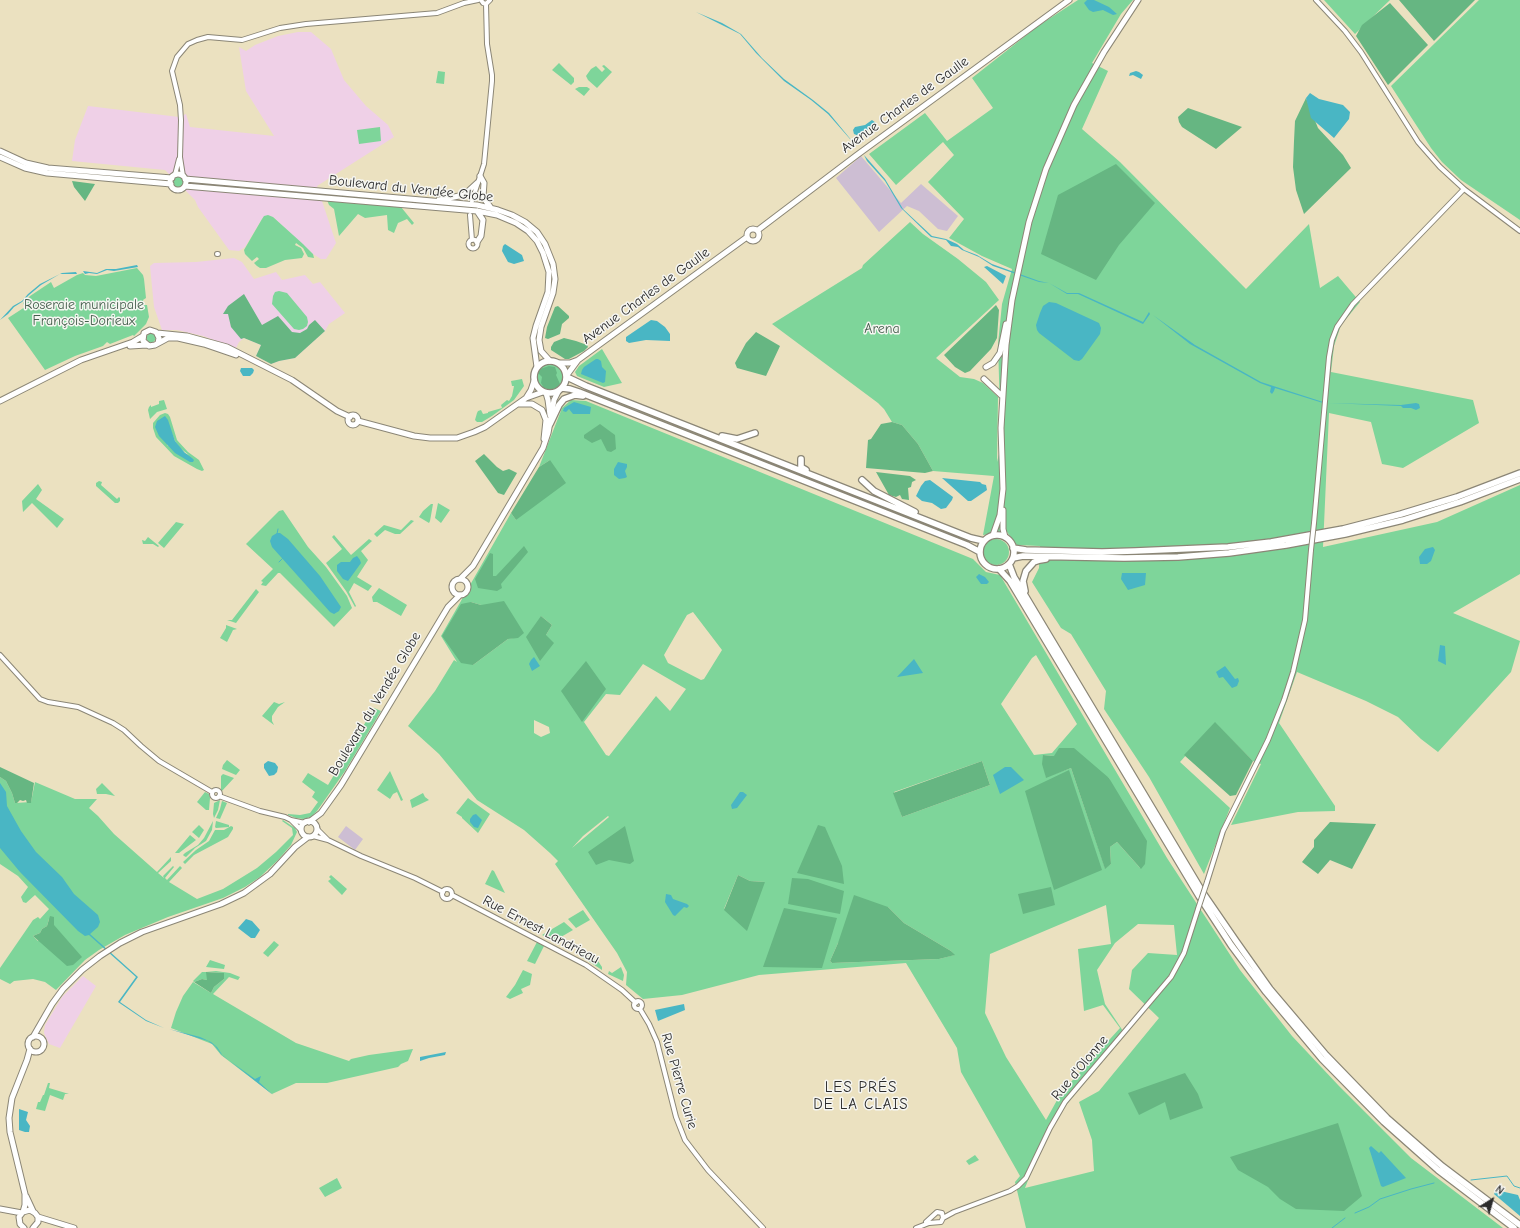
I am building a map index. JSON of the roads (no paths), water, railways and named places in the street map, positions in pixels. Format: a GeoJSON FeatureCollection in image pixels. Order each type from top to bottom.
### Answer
{"type":"FeatureCollection","features":[{"type":"Feature","properties":{"kind":"highway"},"geometry":{"type":"LineString","coordinates":[[980,552],[967,545],[591,398],[572,389],[560,390],[552,394],[545,393],[538,388],[534,381],[534,374],[537,367],[543,362],[550,361],[559,363],[567,376],[578,383],[949,529],[975,539],[984,540],[993,535],[1005,537],[1012,544],[1013,548],[1013,558],[1009,564],[999,569],[991,568],[985,565],[981,560],[980,552],[984,540]]}},
{"type":"Feature","properties":{"kind":"highway"},"geometry":{"type":"LineString","coordinates":[[560,390],[567,376]]}},
{"type":"Feature","properties":{"kind":"highway"},"geometry":{"type":"LineString","coordinates":[[550,422],[564,399],[575,395],[591,398]]}},
{"type":"Feature","properties":{"kind":"highway"},"geometry":{"type":"LineString","coordinates":[[678,422],[734,439],[745,437],[754,433]]}},
{"type":"Feature","properties":{"kind":"highway"},"geometry":{"type":"LineString","coordinates":[[801,459],[801,467],[820,478]]}},
{"type":"Feature","properties":{"kind":"highway"},"geometry":{"type":"LineString","coordinates":[[1013,548],[1026,550],[1135,551],[1206,548],[1271,542],[1344,529],[1401,514],[1458,497],[1520,473]]}},
{"type":"Feature","properties":{"kind":"highway"},"geometry":{"type":"LineString","coordinates":[[1013,558],[1023,556],[1124,558],[1178,557],[1243,551],[1301,543],[1360,531],[1417,516],[1467,500],[1520,479]]}},
{"type":"Feature","properties":{"kind":"highway"},"geometry":{"type":"LineString","coordinates":[[862,480],[879,494],[949,529]]}},
{"type":"Feature","properties":{"kind":"highway"},"geometry":{"type":"LineString","coordinates":[[1027,597],[1023,580],[1026,571],[1032,564],[1040,560],[1071,557]]}},
{"type":"Feature","properties":{"kind":"highway"},"geometry":{"type":"LineString","coordinates":[[1009,564],[1012,572],[1203,893],[1253,965],[1293,1017],[1346,1077],[1398,1128],[1452,1174],[1520,1225]]}},
{"type":"Feature","properties":{"kind":"highway"},"geometry":{"type":"LineString","coordinates":[[999,569],[1010,580],[1199,896],[1248,968],[1298,1032],[1342,1081],[1394,1132],[1459,1187],[1514,1228]]}},
{"type":"Feature","properties":{"kind":"main road","name":"Avenue Charles de Gaulle"},"geometry":{"type":"LineString","coordinates":[[758,230],[857,155],[1068,0]]}},
{"type":"Feature","properties":{"kind":"main road"},"geometry":{"type":"LineString","coordinates":[[1005,537],[1003,529],[1000,446],[1004,357],[1018,269],[1029,222],[1046,169],[1074,105],[1104,52],[1138,0]]}},
{"type":"Feature","properties":{"kind":"main road"},"geometry":{"type":"LineString","coordinates":[[0,151],[26,163],[48,168],[173,176],[179,174],[184,177],[185,186],[179,190],[174,188],[171,184],[47,173],[25,168],[0,157]]}},
{"type":"Feature","properties":{"kind":"main road"},"geometry":{"type":"LineString","coordinates":[[171,184],[173,176]]}},
{"type":"Feature","properties":{"kind":"main road"},"geometry":{"type":"LineString","coordinates":[[474,241],[481,237],[483,220],[491,210],[484,197],[484,183],[480,176]]}},
{"type":"Feature","properties":{"kind":"main road","name":"Boulevard du Vendée Globe"},"geometry":{"type":"LineString","coordinates":[[184,177],[434,201],[491,210],[512,215],[531,227],[541,238],[551,257],[555,286],[552,300],[541,327],[539,340],[541,351],[550,361]]}},
{"type":"Feature","properties":{"kind":"main road"},"geometry":{"type":"LineString","coordinates":[[434,201],[464,195],[477,183]]}},
{"type":"Feature","properties":{"kind":"main road","name":"Boulevard du Vendée Globe"},"geometry":{"type":"LineString","coordinates":[[185,186],[477,211],[491,210],[528,231],[537,241],[546,259],[549,272],[548,292],[533,338],[537,367]]}},
{"type":"Feature","properties":{"kind":"main road"},"geometry":{"type":"LineString","coordinates":[[477,211],[483,220]]}},
{"type":"Feature","properties":{"kind":"main road"},"geometry":{"type":"LineString","coordinates":[[753,228],[758,230],[760,234],[758,239],[752,241],[747,237],[747,232],[749,229],[753,228]]}},
{"type":"Feature","properties":{"kind":"main road","name":"Avenue Charles de Gaulle"},"geometry":{"type":"LineString","coordinates":[[578,360],[747,237]]}},
{"type":"Feature","properties":{"kind":"main road"},"geometry":{"type":"LineString","coordinates":[[986,367],[996,360],[1000,353],[1004,329],[1010,315]]}},
{"type":"Feature","properties":{"kind":"main road"},"geometry":{"type":"LineString","coordinates":[[0,401],[80,360],[133,342],[150,330],[157,333],[178,335],[205,341],[226,348],[292,380],[338,411],[350,417],[356,416],[358,421],[414,436],[453,438],[467,435],[485,427],[526,398],[545,393],[548,400],[550,422]]}},
{"type":"Feature","properties":{"kind":"main road"},"geometry":{"type":"LineString","coordinates":[[157,333],[159,338],[158,343]]}},
{"type":"Feature","properties":{"kind":"main road"},"geometry":{"type":"LineString","coordinates":[[143,336],[143,341],[147,345]]}},
{"type":"Feature","properties":{"kind":"main road"},"geometry":{"type":"LineString","coordinates":[[123,346],[153,346],[168,338],[178,338],[204,344],[252,360]]}},
{"type":"Feature","properties":{"kind":"main road"},"geometry":{"type":"LineString","coordinates":[[559,363],[570,363],[578,360]]}},
{"type":"Feature","properties":{"kind":"main road"},"geometry":{"type":"LineString","coordinates":[[567,376],[578,360]]}},
{"type":"Feature","properties":{"kind":"main road"},"geometry":{"type":"LineString","coordinates":[[984,379],[1002,396]]}},
{"type":"Feature","properties":{"kind":"main road"},"geometry":{"type":"LineString","coordinates":[[526,398],[534,381]]}},
{"type":"Feature","properties":{"kind":"main road"},"geometry":{"type":"LineString","coordinates":[[473,566],[460,579],[454,582],[452,587],[456,594],[465,594],[468,590],[467,583],[473,566],[543,448],[554,400],[560,390]]}},
{"type":"Feature","properties":{"kind":"main road"},"geometry":{"type":"LineString","coordinates":[[517,404],[535,405],[539,407],[544,414],[546,423],[543,448]]}},
{"type":"Feature","properties":{"kind":"main road"},"geometry":{"type":"LineString","coordinates":[[993,535],[1000,515],[1002,500]]}},
{"type":"Feature","properties":{"kind":"main road"},"geometry":{"type":"LineString","coordinates":[[460,579],[467,583]]}},
{"type":"Feature","properties":{"kind":"main road","name":"Boulevard du Vendée Globe"},"geometry":{"type":"LineString","coordinates":[[316,828],[321,813],[347,776],[448,607],[453,591]]}},
{"type":"Feature","properties":{"kind":"main road","name":"Boulevard du Vendée Globe"},"geometry":{"type":"LineString","coordinates":[[448,607],[460,595]]}},
{"type":"Feature","properties":{"kind":"main road","name":"Boulevard du Vendée Globe"},"geometry":{"type":"LineString","coordinates":[[307,822],[321,813]]}},
{"type":"Feature","properties":{"kind":"main road"},"geometry":{"type":"LineString","coordinates":[[74,1228],[47,1221],[38,1217],[33,1211],[25,1194],[10,1132],[9,1118],[12,1098],[27,1060],[30,1048],[29,1041],[41,1024],[49,1008],[63,989],[82,970],[105,952],[124,940],[147,929],[221,904],[239,896],[270,874],[295,847],[310,836],[316,828],[314,823],[307,822],[303,825],[295,847]]}},
{"type":"Feature","properties":{"kind":"main road"},"geometry":{"type":"LineString","coordinates":[[301,831],[310,836]]}},
{"type":"Feature","properties":{"kind":"main road"},"geometry":{"type":"LineString","coordinates":[[27,1060],[36,1052],[42,1050],[44,1046],[44,1042],[40,1037],[41,1024]]}},
{"type":"Feature","properties":{"kind":"main road"},"geometry":{"type":"LineString","coordinates":[[33,1037],[40,1037]]}},
{"type":"Feature","properties":{"kind":"main road"},"geometry":{"type":"LineString","coordinates":[[30,1048],[36,1052]]}},
{"type":"Feature","properties":{"kind":"main road"},"geometry":{"type":"LineString","coordinates":[[20,1224],[25,1205],[25,1194]]}},
{"type":"Feature","properties":{"kind":"main road"},"geometry":{"type":"LineString","coordinates":[[0,1209],[23,1212],[26,1210],[33,1211]]}},
{"type":"Feature","properties":{"kind":"main road"},"geometry":{"type":"LineString","coordinates":[[10,1211],[24,1228]]}},
{"type":"Feature","properties":{"kind":"main road"},"geometry":{"type":"LineString","coordinates":[[36,1227],[38,1217]]}},
{"type":"Feature","properties":{"kind":"main road"},"geometry":{"type":"LineString","coordinates":[[36,1227],[47,1221]]}},
{"type":"Feature","properties":{"kind":"street"},"geometry":{"type":"LineString","coordinates":[[184,177],[180,157],[180,105],[172,71],[180,52],[192,42],[208,37],[242,40],[292,26],[437,13],[464,3],[480,0],[486,4]]}},
{"type":"Feature","properties":{"kind":"street"},"geometry":{"type":"LineString","coordinates":[[472,201],[485,159],[492,75],[487,44],[486,4],[490,0]]}},
{"type":"Feature","properties":{"kind":"street"},"geometry":{"type":"LineString","coordinates":[[1316,0],[1345,30],[1361,52],[1418,142],[1440,167],[1464,189],[1520,231]]}},
{"type":"Feature","properties":{"kind":"street"},"geometry":{"type":"LineString","coordinates":[[173,176],[180,157]]}},
{"type":"Feature","properties":{"kind":"street","name":"Rue d'Olonne"},"geometry":{"type":"LineString","coordinates":[[916,1228],[935,1221],[941,1222],[944,1218],[954,1212],[1010,1191],[1026,1178],[1050,1128],[1065,1102],[1171,977],[1184,953],[1223,831],[1268,740],[1284,700],[1293,672],[1304,620],[1329,357],[1332,340],[1337,327],[1353,304],[1464,189]]}},
{"type":"Feature","properties":{"kind":"street"},"geometry":{"type":"LineString","coordinates":[[470,214],[474,241]]}},
{"type":"Feature","properties":{"kind":"street"},"geometry":{"type":"LineString","coordinates":[[0,655],[40,699],[48,702],[78,707],[113,723],[124,730],[159,761],[190,781],[212,792],[212,796],[214,798],[219,796],[255,810],[282,816],[291,820],[307,822]]}},
{"type":"Feature","properties":{"kind":"street"},"geometry":{"type":"LineString","coordinates":[[291,820],[301,831]]}},
{"type":"Feature","properties":{"kind":"street"},"geometry":{"type":"LineString","coordinates":[[316,828],[328,840]]}},
{"type":"Feature","properties":{"kind":"street"},"geometry":{"type":"LineString","coordinates":[[310,836],[328,840],[361,856],[415,878],[443,892]]}},
{"type":"Feature","properties":{"kind":"street"},"geometry":{"type":"LineString","coordinates":[[445,889],[448,889],[452,892],[452,895],[449,899],[445,898],[442,895],[443,892],[445,889]]}},
{"type":"Feature","properties":{"kind":"street","name":"Rue Ernest Landrieau"},"geometry":{"type":"LineString","coordinates":[[452,895],[586,965],[636,1002],[641,1003],[642,1006],[640,1009]]}},
{"type":"Feature","properties":{"kind":"street","name":"Rue Pierre Curie"},"geometry":{"type":"LineString","coordinates":[[640,1009],[650,1024],[657,1042],[679,1128],[685,1140],[699,1160],[763,1228]]}},
{"type":"Feature","properties":{"kind":"street","name":"Rue d'Olonne"},"geometry":{"type":"LineString","coordinates":[[924,1224],[937,1212],[954,1212]]}},
{"type":"Feature","properties":{"kind":"street"},"geometry":{"type":"LineString","coordinates":[[942,1213],[944,1218]]}},
{"type":"Feature","properties":{"kind":"street"},"geometry":{"type":"LineString","coordinates":[[933,1216],[935,1221]]}},
{"type":"Feature","properties":{"kind":"water"},"geometry":{"type":"Polygon","coordinates":[[[1087,0],[1094,0],[1109,7],[1117,14],[1113,15],[1103,10],[1093,12],[1089,10],[1084,3],[1087,0]]]}},
{"type":"Feature","properties":{"kind":"water"},"geometry":{"type":"Polygon","coordinates":[[[696,12],[722,23],[741,34],[762,58],[784,79],[829,113],[857,147],[828,114],[784,81],[756,53],[740,34],[696,12]]]}},
{"type":"Feature","properties":{"kind":"water"},"geometry":{"type":"Polygon","coordinates":[[[1136,71],[1143,75],[1141,79],[1133,75],[1129,76],[1130,73],[1136,71]]]}},
{"type":"Feature","properties":{"kind":"water"},"geometry":{"type":"Polygon","coordinates":[[[1310,93],[1319,99],[1343,105],[1350,112],[1349,119],[1334,138],[1311,118],[1306,98],[1310,93]]]}},
{"type":"Feature","properties":{"kind":"water"},"geometry":{"type":"Polygon","coordinates":[[[872,120],[876,123],[874,127],[865,131],[859,136],[854,134],[853,130],[855,127],[865,125],[872,120]]]}},
{"type":"Feature","properties":{"kind":"water"},"geometry":{"type":"Polygon","coordinates":[[[864,155],[885,179],[903,209],[932,236],[946,239],[957,244],[964,250],[977,255],[992,264],[1039,281],[1049,283],[1039,282],[993,266],[979,257],[962,250],[958,247],[951,246],[946,240],[931,237],[901,208],[885,181],[867,161],[864,155]]]}},
{"type":"Feature","properties":{"kind":"water"},"geometry":{"type":"Polygon","coordinates":[[[505,244],[522,255],[524,261],[514,264],[508,262],[502,251],[505,244]]]}},
{"type":"Feature","properties":{"kind":"water"},"geometry":{"type":"Polygon","coordinates":[[[137,265],[138,267],[114,271],[107,270],[97,274],[85,274],[83,271],[97,273],[106,269],[116,269],[137,265]]]}},
{"type":"Feature","properties":{"kind":"water"},"geometry":{"type":"Polygon","coordinates":[[[987,266],[1006,276],[1003,284],[984,267],[987,266]]]}},
{"type":"Feature","properties":{"kind":"water"},"geometry":{"type":"Polygon","coordinates":[[[76,272],[77,274],[60,274],[76,272]]]}},
{"type":"Feature","properties":{"kind":"water"},"geometry":{"type":"Polygon","coordinates":[[[60,274],[41,285],[0,320],[13,306],[22,301],[40,284],[60,274]]]}},
{"type":"Feature","properties":{"kind":"water"},"geometry":{"type":"Polygon","coordinates":[[[1049,283],[1067,293],[1079,293],[1143,322],[1149,312],[1150,314],[1143,324],[1078,294],[1067,294],[1049,283]]]}},
{"type":"Feature","properties":{"kind":"water"},"geometry":{"type":"Polygon","coordinates":[[[1049,302],[1056,303],[1099,323],[1101,328],[1100,334],[1079,361],[1074,360],[1037,330],[1036,325],[1043,306],[1049,302]]]}},
{"type":"Feature","properties":{"kind":"water"},"geometry":{"type":"Polygon","coordinates":[[[1153,315],[1195,345],[1261,382],[1323,403],[1275,388],[1272,394],[1270,392],[1271,387],[1260,383],[1190,344],[1153,315]]]}},
{"type":"Feature","properties":{"kind":"water"},"geometry":{"type":"Polygon","coordinates":[[[651,320],[657,321],[665,327],[670,334],[670,341],[646,340],[629,343],[626,341],[626,337],[651,320]]]}},
{"type":"Feature","properties":{"kind":"water"},"geometry":{"type":"Polygon","coordinates":[[[596,359],[601,361],[602,367],[606,371],[605,382],[603,383],[581,374],[584,367],[596,359]]]}},
{"type":"Feature","properties":{"kind":"water"},"geometry":{"type":"Polygon","coordinates":[[[241,368],[252,368],[254,370],[250,376],[243,376],[240,371],[241,368]]]}},
{"type":"Feature","properties":{"kind":"water"},"geometry":{"type":"Polygon","coordinates":[[[574,402],[591,407],[590,414],[573,414],[569,409],[566,412],[563,411],[564,408],[574,402]]]}},
{"type":"Feature","properties":{"kind":"water"},"geometry":{"type":"Polygon","coordinates":[[[1328,403],[1401,405],[1416,403],[1419,404],[1420,408],[1416,410],[1411,408],[1403,408],[1401,406],[1328,403]]]}},
{"type":"Feature","properties":{"kind":"water"},"geometry":{"type":"Polygon","coordinates":[[[165,416],[168,420],[175,441],[185,453],[194,460],[193,462],[190,462],[175,453],[159,436],[155,427],[157,421],[165,416]]]}},
{"type":"Feature","properties":{"kind":"water"},"geometry":{"type":"Polygon","coordinates":[[[618,462],[627,464],[625,471],[627,477],[619,479],[614,475],[614,469],[618,462]]]}},
{"type":"Feature","properties":{"kind":"water"},"geometry":{"type":"Polygon","coordinates":[[[942,478],[980,482],[986,485],[987,490],[971,501],[968,501],[942,478]]]}},
{"type":"Feature","properties":{"kind":"water"},"geometry":{"type":"Polygon","coordinates":[[[930,480],[953,497],[946,508],[941,509],[932,503],[922,501],[916,496],[925,481],[930,480]]]}},
{"type":"Feature","properties":{"kind":"water"},"geometry":{"type":"Polygon","coordinates":[[[280,533],[288,539],[320,576],[341,607],[339,611],[334,614],[330,612],[272,547],[270,541],[272,536],[280,533]]]}},
{"type":"Feature","properties":{"kind":"water"},"geometry":{"type":"Polygon","coordinates":[[[1433,547],[1435,550],[1431,561],[1427,564],[1420,564],[1419,557],[1425,549],[1433,547]]]}},
{"type":"Feature","properties":{"kind":"water"},"geometry":{"type":"Polygon","coordinates":[[[357,556],[361,563],[348,581],[343,579],[337,571],[337,565],[341,562],[350,562],[357,556]]]}},
{"type":"Feature","properties":{"kind":"water"},"geometry":{"type":"Polygon","coordinates":[[[1122,573],[1146,573],[1145,585],[1128,590],[1121,579],[1122,573]]]}},
{"type":"Feature","properties":{"kind":"water"},"geometry":{"type":"Polygon","coordinates":[[[979,574],[985,577],[989,582],[987,584],[981,584],[976,577],[979,574]]]}},
{"type":"Feature","properties":{"kind":"water"},"geometry":{"type":"Polygon","coordinates":[[[1440,645],[1445,646],[1446,665],[1438,661],[1440,645]]]}},
{"type":"Feature","properties":{"kind":"water"},"geometry":{"type":"Polygon","coordinates":[[[534,657],[540,666],[532,671],[529,664],[534,657]]]}},
{"type":"Feature","properties":{"kind":"water"},"geometry":{"type":"Polygon","coordinates":[[[914,659],[923,673],[897,677],[914,659]]]}},
{"type":"Feature","properties":{"kind":"water"},"geometry":{"type":"Polygon","coordinates":[[[1225,666],[1235,679],[1238,678],[1239,681],[1237,686],[1232,688],[1223,677],[1219,678],[1216,672],[1225,666]]]}},
{"type":"Feature","properties":{"kind":"water"},"geometry":{"type":"Polygon","coordinates":[[[268,761],[275,763],[278,767],[277,772],[274,775],[269,776],[264,768],[264,764],[268,761]]]}},
{"type":"Feature","properties":{"kind":"water"},"geometry":{"type":"Polygon","coordinates":[[[1005,767],[1011,767],[1024,780],[1000,794],[993,775],[1005,767]]]}},
{"type":"Feature","properties":{"kind":"water"},"geometry":{"type":"Polygon","coordinates":[[[0,783],[6,792],[7,806],[21,831],[36,852],[62,877],[74,894],[98,915],[100,922],[98,927],[90,934],[138,977],[120,1002],[146,1020],[164,1028],[146,1021],[118,1002],[136,977],[89,935],[85,936],[78,931],[20,872],[0,848],[0,783]]]}},
{"type":"Feature","properties":{"kind":"water"},"geometry":{"type":"Polygon","coordinates":[[[740,792],[747,795],[737,808],[732,809],[731,805],[740,792]]]}},
{"type":"Feature","properties":{"kind":"water"},"geometry":{"type":"Polygon","coordinates":[[[476,814],[482,820],[478,828],[474,827],[470,822],[473,815],[476,814]]]}},
{"type":"Feature","properties":{"kind":"water"},"geometry":{"type":"Polygon","coordinates":[[[666,894],[671,895],[673,899],[689,906],[687,908],[684,907],[675,916],[673,915],[665,902],[666,894]]]}},
{"type":"Feature","properties":{"kind":"water"},"geometry":{"type":"Polygon","coordinates":[[[246,919],[252,921],[260,930],[255,938],[251,938],[238,928],[246,919]]]}},
{"type":"Feature","properties":{"kind":"water"},"geometry":{"type":"Polygon","coordinates":[[[684,1004],[685,1010],[658,1021],[655,1010],[684,1004]]]}},
{"type":"Feature","properties":{"kind":"water"},"geometry":{"type":"Polygon","coordinates":[[[169,1029],[200,1037],[211,1042],[217,1047],[222,1055],[215,1046],[208,1041],[169,1029]]]}},
{"type":"Feature","properties":{"kind":"water"},"geometry":{"type":"Polygon","coordinates":[[[446,1052],[445,1055],[420,1061],[420,1057],[446,1052]]]}},
{"type":"Feature","properties":{"kind":"water"},"geometry":{"type":"Polygon","coordinates":[[[229,1060],[255,1079],[261,1076],[259,1082],[273,1095],[229,1060]]]}},
{"type":"Feature","properties":{"kind":"water"},"geometry":{"type":"Polygon","coordinates":[[[19,1109],[28,1112],[26,1120],[30,1126],[29,1132],[19,1130],[19,1109]]]}},
{"type":"Feature","properties":{"kind":"water"},"geometry":{"type":"Polygon","coordinates":[[[1371,1146],[1379,1153],[1381,1151],[1406,1178],[1383,1187],[1381,1186],[1369,1148],[1371,1146]]]}},
{"type":"Feature","properties":{"kind":"water"},"geometry":{"type":"Polygon","coordinates":[[[1496,1190],[1518,1195],[1520,1200],[1520,1216],[1494,1194],[1496,1190]]]}},
{"type":"Feature","properties":{"kind":"waterway"},"geometry":{"type":"LineString","coordinates":[[277,534],[278,529]]}},
{"type":"Feature","properties":{"kind":"waterway"},"geometry":{"type":"LineString","coordinates":[[279,562],[283,558]]}},
{"type":"Feature","properties":{"kind":"waterway"},"geometry":{"type":"LineString","coordinates":[[1471,1180],[1507,1176],[1514,1186],[1520,1188]]}},
{"type":"Feature","properties":{"kind":"waterway"},"geometry":{"type":"LineString","coordinates":[[1355,1213],[1369,1207],[1380,1199],[1434,1183]]}},
{"type":"Feature","properties":{"kind":"waterway"},"geometry":{"type":"LineString","coordinates":[[1332,1228],[1345,1218]]}},
{"type":"Feature","properties":{"kind":"district","name":"LES PRÉS DE LA CLAIS"},"geometry":{"type":"Point","coordinates":[861,1096]}},
{"type":"Feature","properties":{"kind":"park label","name":"Roseraie municipale François-Dorieux"},"geometry":{"type":"Point","coordinates":[84,314]}},
{"type":"Feature","properties":{"kind":"park label","name":"Arena"},"geometry":{"type":"Point","coordinates":[882,329]}}]}
